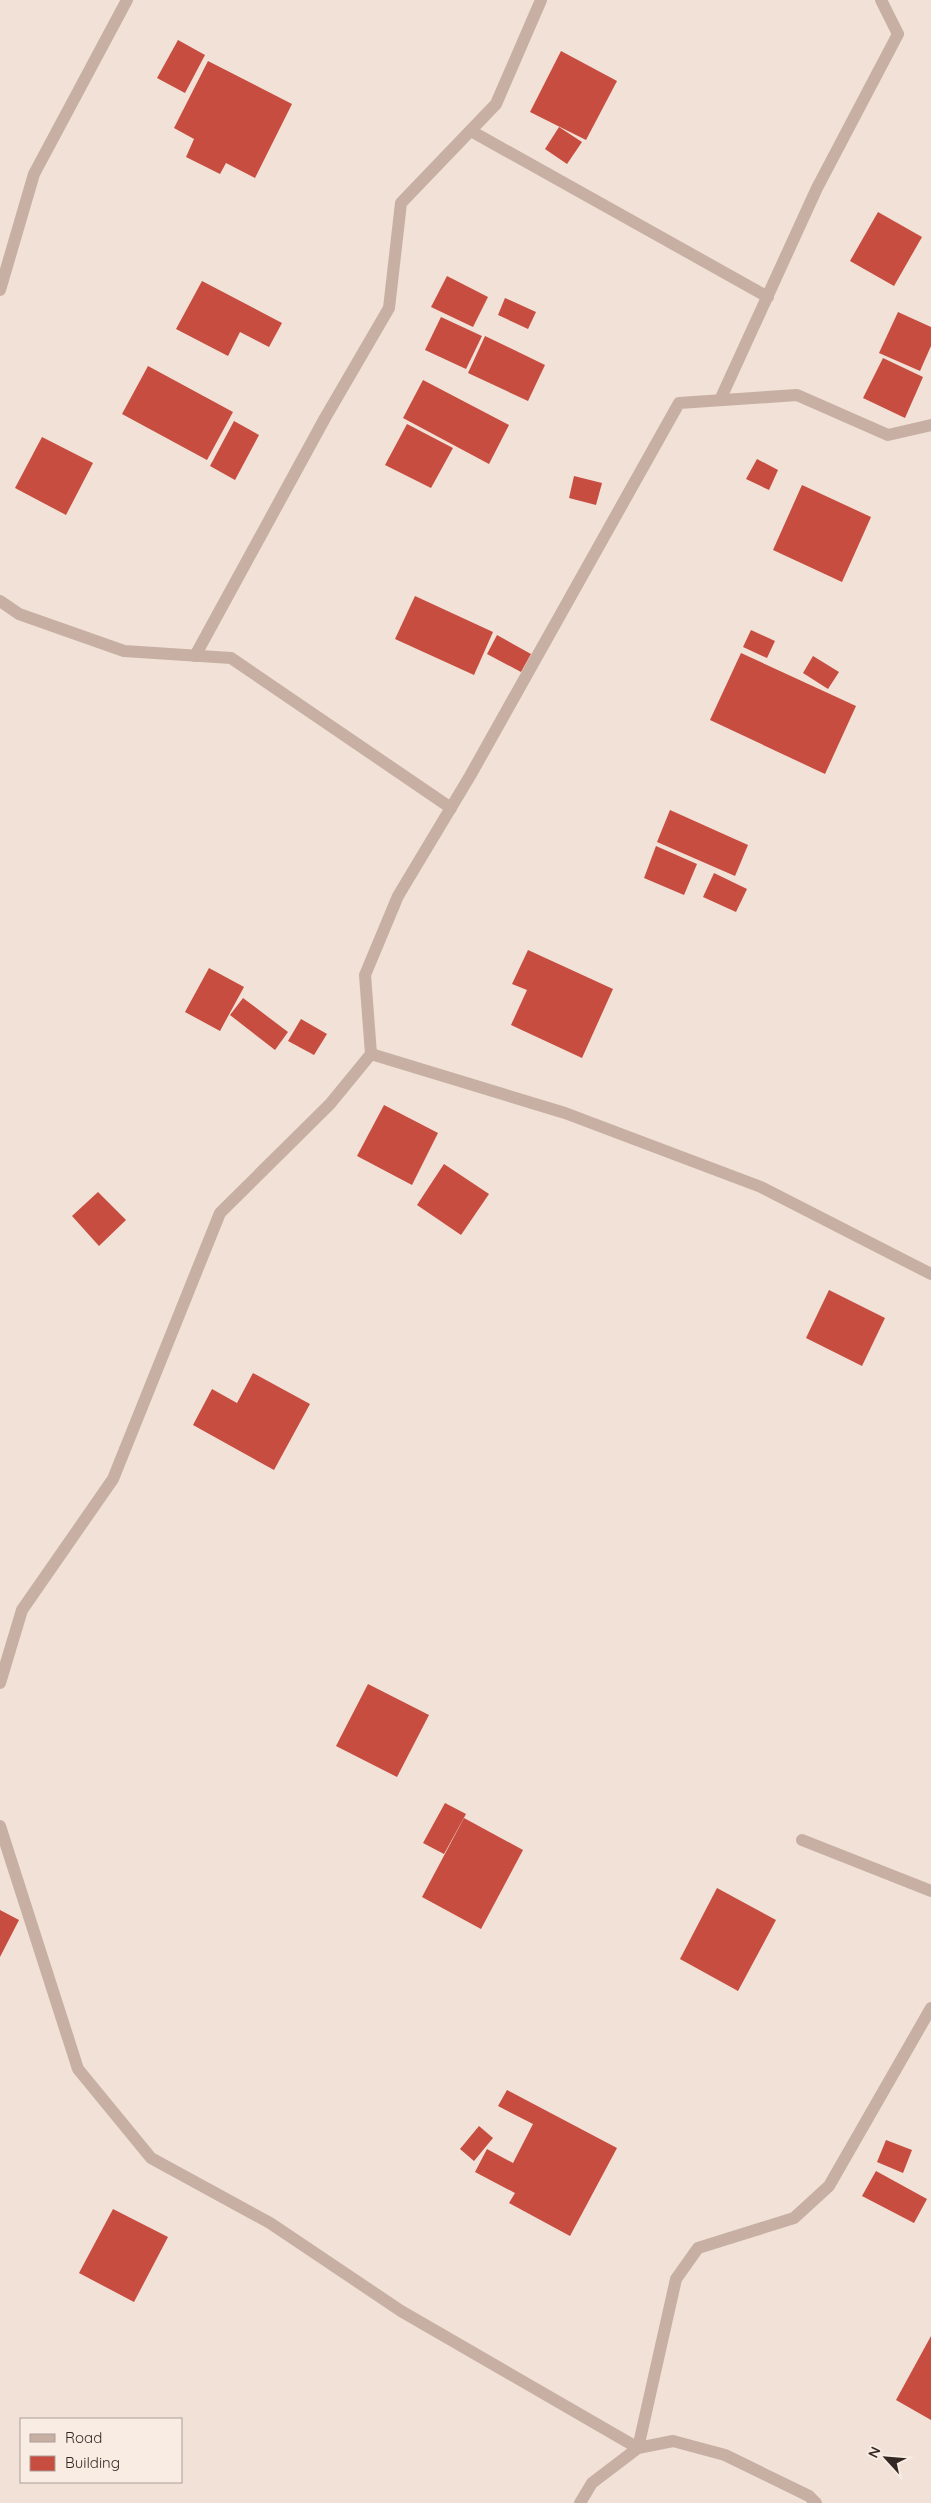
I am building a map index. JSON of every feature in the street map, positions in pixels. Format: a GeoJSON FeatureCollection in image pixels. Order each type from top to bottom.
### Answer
{"type":"FeatureCollection","features":[{"type":"Feature","properties":{"kind":"street"},"geometry":{"type":"LineString","coordinates":[[0,290],[34,174],[127,0]]}},
{"type":"Feature","properties":{"kind":"street"},"geometry":{"type":"LineString","coordinates":[[195,656],[325,418],[389,308],[401,203],[496,104],[541,0]]}},
{"type":"Feature","properties":{"kind":"street"},"geometry":{"type":"LineString","coordinates":[[720,400],[817,188],[898,34],[882,0]]}},
{"type":"Feature","properties":{"kind":"street"},"geometry":{"type":"LineString","coordinates":[[471,130],[768,297]]}},
{"type":"Feature","properties":{"kind":"street"},"geometry":{"type":"LineString","coordinates":[[0,1683],[22,1610],[113,1479],[220,1213],[330,1104],[371,1054],[365,975],[398,896],[451,808],[679,403],[797,395],[888,435],[931,425]]}},
{"type":"Feature","properties":{"kind":"street"},"geometry":{"type":"LineString","coordinates":[[0,601],[19,614],[124,651],[231,658],[451,808]]}},
{"type":"Feature","properties":{"kind":"street"},"geometry":{"type":"LineString","coordinates":[[371,1054],[565,1112],[761,1187],[931,1274]]}},
{"type":"Feature","properties":{"kind":"street"},"geometry":{"type":"LineString","coordinates":[[0,1826],[78,2069],[151,2158],[270,2223],[400,2311],[638,2448]]}},
{"type":"Feature","properties":{"kind":"street"},"geometry":{"type":"LineString","coordinates":[[802,1840],[931,1891]]}},
{"type":"Feature","properties":{"kind":"street"},"geometry":{"type":"LineString","coordinates":[[638,2448],[676,2279],[698,2248],[794,2218],[828,2186],[931,2008]]}},
{"type":"Feature","properties":{"kind":"street"},"geometry":{"type":"LineString","coordinates":[[580,2503],[592,2483],[638,2448],[673,2441],[725,2455],[809,2496],[816,2503]]}},
{"type":"Feature","properties":{"kind":"building"},"geometry":{"type":"Polygon","coordinates":[[[178,40],[205,55],[185,93],[157,78],[178,40]]]}},
{"type":"Feature","properties":{"kind":"building"},"geometry":{"type":"Polygon","coordinates":[[[561,51],[617,81],[586,140],[530,112],[561,51]]]}},
{"type":"Feature","properties":{"kind":"building"},"geometry":{"type":"Polygon","coordinates":[[[208,61],[292,104],[255,178],[226,163],[220,174],[186,157],[194,139],[174,128],[208,61]]]}},
{"type":"Feature","properties":{"kind":"building"},"geometry":{"type":"Polygon","coordinates":[[[559,127],[582,142],[567,164],[545,149],[559,127]]]}},
{"type":"Feature","properties":{"kind":"building"},"geometry":{"type":"Polygon","coordinates":[[[878,212],[922,237],[894,286],[850,261],[878,212]]]}},
{"type":"Feature","properties":{"kind":"building"},"geometry":{"type":"Polygon","coordinates":[[[447,276],[488,297],[473,327],[431,307],[447,276]]]}},
{"type":"Feature","properties":{"kind":"building"},"geometry":{"type":"Polygon","coordinates":[[[202,281],[282,323],[269,347],[240,332],[228,356],[176,329],[202,281]]]}},
{"type":"Feature","properties":{"kind":"building"},"geometry":{"type":"Polygon","coordinates":[[[505,298],[536,312],[528,329],[498,315],[505,298]]]}},
{"type":"Feature","properties":{"kind":"building"},"geometry":{"type":"Polygon","coordinates":[[[898,312],[931,327],[931,346],[920,371],[879,353],[898,312]]]}},
{"type":"Feature","properties":{"kind":"building"},"geometry":{"type":"Polygon","coordinates":[[[441,317],[482,336],[466,369],[425,350],[441,317]]]}},
{"type":"Feature","properties":{"kind":"building"},"geometry":{"type":"Polygon","coordinates":[[[485,336],[545,365],[528,401],[468,373],[485,336]]]}},
{"type":"Feature","properties":{"kind":"building"},"geometry":{"type":"Polygon","coordinates":[[[883,358],[923,377],[905,418],[863,398],[883,358]]]}},
{"type":"Feature","properties":{"kind":"building"},"geometry":{"type":"Polygon","coordinates":[[[148,366],[233,412],[207,460],[122,414],[148,366]]]}},
{"type":"Feature","properties":{"kind":"building"},"geometry":{"type":"Polygon","coordinates":[[[423,380],[509,425],[489,464],[403,418],[423,380]]]}},
{"type":"Feature","properties":{"kind":"building"},"geometry":{"type":"Polygon","coordinates":[[[234,421],[259,435],[235,480],[210,466],[234,421]]]}},
{"type":"Feature","properties":{"kind":"building"},"geometry":{"type":"Polygon","coordinates":[[[407,424],[453,448],[431,488],[385,465],[407,424]]]}},
{"type":"Feature","properties":{"kind":"building"},"geometry":{"type":"Polygon","coordinates":[[[42,437],[93,463],[66,515],[15,488],[42,437]]]}},
{"type":"Feature","properties":{"kind":"building"},"geometry":{"type":"Polygon","coordinates":[[[757,459],[778,470],[769,490],[746,479],[757,459]]]}},
{"type":"Feature","properties":{"kind":"building"},"geometry":{"type":"Polygon","coordinates":[[[574,476],[602,483],[596,505],[569,498],[574,476]]]}},
{"type":"Feature","properties":{"kind":"building"},"geometry":{"type":"Polygon","coordinates":[[[802,485],[871,517],[842,582],[773,550],[802,485]]]}},
{"type":"Feature","properties":{"kind":"building"},"geometry":{"type":"Polygon","coordinates":[[[415,596],[493,632],[474,675],[395,639],[415,596]]]}},
{"type":"Feature","properties":{"kind":"building"},"geometry":{"type":"Polygon","coordinates":[[[751,630],[775,641],[767,658],[743,647],[751,630]]]}},
{"type":"Feature","properties":{"kind":"building"},"geometry":{"type":"Polygon","coordinates":[[[497,635],[531,654],[521,672],[487,654],[497,635]]]}},
{"type":"Feature","properties":{"kind":"building"},"geometry":{"type":"Polygon","coordinates":[[[741,653],[856,706],[825,774],[710,720],[741,653]]]}},
{"type":"Feature","properties":{"kind":"building"},"geometry":{"type":"Polygon","coordinates":[[[813,656],[839,672],[828,689],[803,673],[813,656]]]}},
{"type":"Feature","properties":{"kind":"building"},"geometry":{"type":"Polygon","coordinates":[[[670,810],[748,845],[735,876],[657,842],[670,810]]]}},
{"type":"Feature","properties":{"kind":"building"},"geometry":{"type":"Polygon","coordinates":[[[656,846],[697,864],[684,895],[644,878],[656,846]]]}},
{"type":"Feature","properties":{"kind":"building"},"geometry":{"type":"Polygon","coordinates":[[[714,873],[747,889],[736,912],[703,897],[714,873]]]}},
{"type":"Feature","properties":{"kind":"building"},"geometry":{"type":"Polygon","coordinates":[[[528,950],[613,989],[582,1058],[511,1025],[527,990],[512,984],[528,950]]]}},
{"type":"Feature","properties":{"kind":"building"},"geometry":{"type":"Polygon","coordinates":[[[209,968],[244,987],[220,1031],[185,1012],[209,968]]]}},
{"type":"Feature","properties":{"kind":"building"},"geometry":{"type":"Polygon","coordinates":[[[243,998],[288,1032],[275,1050],[230,1015],[243,998]]]}},
{"type":"Feature","properties":{"kind":"building"},"geometry":{"type":"Polygon","coordinates":[[[301,1019],[327,1034],[314,1055],[288,1041],[301,1019]]]}},
{"type":"Feature","properties":{"kind":"building"},"geometry":{"type":"Polygon","coordinates":[[[384,1105],[438,1133],[412,1185],[357,1156],[384,1105]]]}},
{"type":"Feature","properties":{"kind":"building"},"geometry":{"type":"Polygon","coordinates":[[[444,1164],[489,1194],[461,1235],[417,1205],[444,1164]]]}},
{"type":"Feature","properties":{"kind":"building"},"geometry":{"type":"Polygon","coordinates":[[[98,1192],[126,1220],[99,1246],[72,1216],[98,1192]]]}},
{"type":"Feature","properties":{"kind":"building"},"geometry":{"type":"Polygon","coordinates":[[[829,1290],[885,1318],[862,1366],[806,1338],[829,1290]]]}},
{"type":"Feature","properties":{"kind":"building"},"geometry":{"type":"Polygon","coordinates":[[[253,1373],[310,1404],[274,1470],[193,1425],[212,1389],[237,1403],[253,1373]]]}},
{"type":"Feature","properties":{"kind":"building"},"geometry":{"type":"Polygon","coordinates":[[[368,1684],[429,1715],[397,1777],[336,1746],[368,1684]]]}},
{"type":"Feature","properties":{"kind":"building"},"geometry":{"type":"Polygon","coordinates":[[[445,1803],[466,1814],[444,1854],[423,1843],[445,1803]]]}},
{"type":"Feature","properties":{"kind":"building"},"geometry":{"type":"Polygon","coordinates":[[[464,1818],[523,1850],[481,1929],[422,1897],[464,1818]]]}},
{"type":"Feature","properties":{"kind":"building"},"geometry":{"type":"Polygon","coordinates":[[[717,1888],[776,1920],[738,1991],[680,1959],[717,1888]]]}},
{"type":"Feature","properties":{"kind":"building"},"geometry":{"type":"Polygon","coordinates":[[[0,1910],[19,1920],[0,1957],[0,1910]]]}},
{"type":"Feature","properties":{"kind":"building"},"geometry":{"type":"Polygon","coordinates":[[[507,2090],[617,2148],[570,2236],[509,2203],[515,2193],[475,2172],[487,2149],[513,2163],[533,2124],[498,2106],[507,2090]]]}},
{"type":"Feature","properties":{"kind":"building"},"geometry":{"type":"Polygon","coordinates":[[[479,2126],[493,2138],[474,2161],[460,2149],[479,2126]]]}},
{"type":"Feature","properties":{"kind":"building"},"geometry":{"type":"Polygon","coordinates":[[[886,2140],[912,2150],[903,2173],[877,2162],[886,2140]]]}},
{"type":"Feature","properties":{"kind":"building"},"geometry":{"type":"Polygon","coordinates":[[[876,2171],[927,2199],[914,2223],[862,2196],[876,2171]]]}},
{"type":"Feature","properties":{"kind":"building"},"geometry":{"type":"Polygon","coordinates":[[[113,2209],[168,2237],[134,2302],[79,2273],[113,2209]]]}},
{"type":"Feature","properties":{"kind":"building"},"geometry":{"type":"Polygon","coordinates":[[[931,2336],[931,2420],[896,2400],[931,2336]]]}}]}
